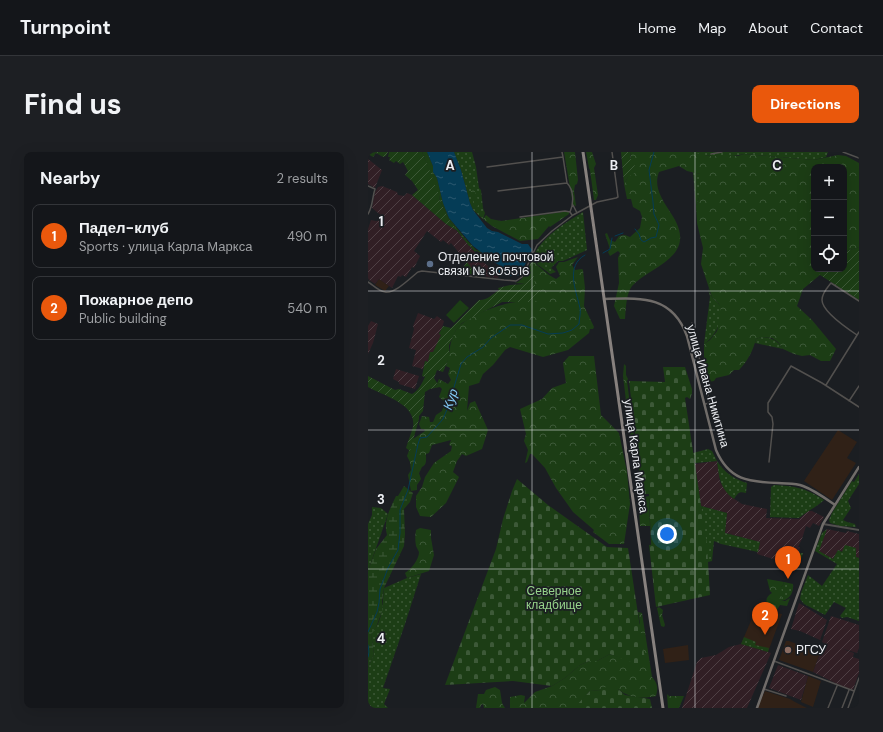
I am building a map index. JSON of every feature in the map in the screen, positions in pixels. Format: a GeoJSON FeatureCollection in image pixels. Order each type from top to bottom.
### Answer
{"type":"FeatureCollection","features":[{"type":"Feature","properties":{"kind":"main road","name":"улица Карла Маркса"},"geometry":{"type":"LineString","coordinates":[[583,152],[663,708]]}},
{"type":"Feature","properties":{"kind":"main road","name":"улица Ивана Никитина"},"geometry":{"type":"LineString","coordinates":[[604,299],[644,299],[662,304],[673,312],[680,321],[687,336],[716,450],[730,471],[743,479],[754,482],[802,486],[814,491],[835,505]]}},
{"type":"Feature","properties":{"kind":"main road"},"geometry":{"type":"LineString","coordinates":[[757,708],[823,524],[859,467]]}},
{"type":"Feature","properties":{"kind":"street"},"geometry":{"type":"LineString","coordinates":[[562,152],[567,183],[570,186],[573,205],[577,213]]}},
{"type":"Feature","properties":{"kind":"street"},"geometry":{"type":"LineString","coordinates":[[368,282],[380,290],[391,292],[418,272],[422,271],[516,281],[522,277],[537,245],[552,231],[573,215],[591,207],[597,202],[616,198],[618,196],[612,152]]}},
{"type":"Feature","properties":{"kind":"street"},"geometry":{"type":"LineString","coordinates":[[711,154],[722,152]]}},
{"type":"Feature","properties":{"kind":"street"},"geometry":{"type":"LineString","coordinates":[[843,152],[859,158]]}},
{"type":"Feature","properties":{"kind":"street"},"geometry":{"type":"LineString","coordinates":[[487,167],[563,157]]}},
{"type":"Feature","properties":{"kind":"street"},"geometry":{"type":"LineString","coordinates":[[498,191],[567,183]]}},
{"type":"Feature","properties":{"kind":"street"},"geometry":{"type":"LineString","coordinates":[[368,186],[375,189],[372,198],[373,202],[368,214]]}},
{"type":"Feature","properties":{"kind":"street"},"geometry":{"type":"LineString","coordinates":[[570,212],[573,205]]}},
{"type":"Feature","properties":{"kind":"street"},"geometry":{"type":"LineString","coordinates":[[520,217],[565,211],[570,212],[573,215]]}},
{"type":"Feature","properties":{"kind":"street"},"geometry":{"type":"LineString","coordinates":[[857,335],[840,322],[822,303],[822,296],[831,283],[859,301]]}},
{"type":"Feature","properties":{"kind":"street"},"geometry":{"type":"LineString","coordinates":[[692,323],[710,403],[704,404]]}},
{"type":"Feature","properties":{"kind":"street"},"geometry":{"type":"LineString","coordinates":[[826,385],[859,332]]}},
{"type":"Feature","properties":{"kind":"street"},"geometry":{"type":"LineString","coordinates":[[769,462],[773,424],[772,418],[768,412],[768,403],[790,366],[826,385],[859,407]]}},
{"type":"Feature","properties":{"kind":"street"},"geometry":{"type":"LineString","coordinates":[[849,401],[859,386]]}},
{"type":"Feature","properties":{"kind":"street"},"geometry":{"type":"LineString","coordinates":[[823,524],[859,530]]}},
{"type":"Feature","properties":{"kind":"street"},"geometry":{"type":"LineString","coordinates":[[774,661],[837,686],[854,691]]}},
{"type":"Feature","properties":{"kind":"street"},"geometry":{"type":"LineString","coordinates":[[848,708],[859,678]]}},
{"type":"Feature","properties":{"kind":"street"},"geometry":{"type":"LineString","coordinates":[[828,708],[837,686]]}},
{"type":"Feature","properties":{"kind":"street"},"geometry":{"type":"LineString","coordinates":[[764,689],[786,696]]}},
{"type":"Feature","properties":{"kind":"street"},"geometry":{"type":"LineString","coordinates":[[842,708],[849,690]]}},
{"type":"Feature","properties":{"kind":"shaded area"},"geometry":{"type":"Polygon","coordinates":[[[368,159],[382,170],[375,188],[368,184],[368,159]]]}},
{"type":"Feature","properties":{"kind":"shaded area"},"geometry":{"type":"Polygon","coordinates":[[[382,186],[397,192],[398,195],[404,196],[407,193],[412,195],[446,224],[456,230],[482,261],[499,275],[498,278],[483,276],[473,270],[451,243],[449,245],[443,240],[441,242],[427,231],[414,251],[420,256],[414,268],[412,267],[406,277],[402,275],[401,277],[398,276],[392,288],[379,279],[375,284],[369,280],[368,229],[371,220],[381,220],[383,217],[372,208],[375,192],[378,187],[382,186]]]}},
{"type":"Feature","properties":{"kind":"shaded area"},"geometry":{"type":"Polygon","coordinates":[[[379,279],[389,286],[385,291],[375,285],[379,279]]]}},
{"type":"Feature","properties":{"kind":"shaded area"},"geometry":{"type":"Polygon","coordinates":[[[418,313],[434,319],[437,316],[444,321],[439,333],[441,335],[438,343],[433,353],[430,352],[428,362],[425,361],[423,369],[412,366],[416,350],[409,348],[414,329],[413,326],[418,313]]]}},
{"type":"Feature","properties":{"kind":"shaded area"},"geometry":{"type":"Polygon","coordinates":[[[371,321],[378,324],[373,343],[368,354],[368,326],[371,321]]]}},
{"type":"Feature","properties":{"kind":"shaded area"},"geometry":{"type":"Polygon","coordinates":[[[396,369],[419,376],[415,389],[399,384],[399,382],[393,379],[396,369]]]}},
{"type":"Feature","properties":{"kind":"shaded area"},"geometry":{"type":"Polygon","coordinates":[[[838,430],[857,442],[847,458],[856,463],[832,500],[804,481],[838,430]]]}},
{"type":"Feature","properties":{"kind":"shaded area"},"geometry":{"type":"Polygon","coordinates":[[[717,461],[720,482],[730,496],[742,504],[767,509],[766,518],[799,519],[808,511],[812,511],[824,517],[819,526],[813,523],[810,528],[806,526],[798,547],[800,547],[795,566],[757,554],[760,542],[725,533],[727,513],[701,506],[695,464],[717,461]]]}},
{"type":"Feature","properties":{"kind":"shaded area"},"geometry":{"type":"Polygon","coordinates":[[[827,529],[859,534],[859,558],[838,550],[833,559],[818,551],[827,529]]]}},
{"type":"Feature","properties":{"kind":"shaded area"},"geometry":{"type":"Polygon","coordinates":[[[799,603],[827,620],[820,640],[800,631],[791,629],[799,603]]]}},
{"type":"Feature","properties":{"kind":"shaded area"},"geometry":{"type":"Polygon","coordinates":[[[756,609],[782,614],[768,652],[741,644],[756,609]]]}},
{"type":"Feature","properties":{"kind":"shaded area"},"geometry":{"type":"Polygon","coordinates":[[[831,616],[859,625],[859,648],[857,653],[840,648],[854,653],[853,657],[859,659],[859,673],[853,690],[813,672],[824,643],[822,642],[831,616]]]}},
{"type":"Feature","properties":{"kind":"shaded area"},"geometry":{"type":"Polygon","coordinates":[[[786,641],[820,653],[813,672],[779,660],[786,641]]]}},
{"type":"Feature","properties":{"kind":"shaded area"},"geometry":{"type":"Polygon","coordinates":[[[741,644],[771,653],[747,708],[682,708],[697,662],[701,658],[716,655],[729,647],[741,644]]]}},
{"type":"Feature","properties":{"kind":"shaded area"},"geometry":{"type":"Polygon","coordinates":[[[688,645],[689,660],[665,663],[663,649],[688,645]]]}},
{"type":"Feature","properties":{"kind":"shaded area"},"geometry":{"type":"Polygon","coordinates":[[[778,665],[808,676],[801,700],[769,688],[778,665]]]}},
{"type":"Feature","properties":{"kind":"shaded area"},"geometry":{"type":"Polygon","coordinates":[[[808,676],[821,681],[813,707],[801,702],[808,676]]]}},
{"type":"Feature","properties":{"kind":"shaded area"},"geometry":{"type":"Polygon","coordinates":[[[765,691],[790,699],[807,708],[757,708],[765,691]]]}},
{"type":"Feature","properties":{"kind":"green space"},"geometry":{"type":"Polygon","coordinates":[[[368,152],[388,152],[386,156],[383,157],[376,153],[373,157],[368,154],[368,152]]]}},
{"type":"Feature","properties":{"kind":"green space"},"geometry":{"type":"Polygon","coordinates":[[[389,152],[422,152],[440,197],[439,199],[451,223],[457,230],[446,224],[412,195],[418,190],[412,181],[405,175],[408,171],[403,162],[400,164],[396,161],[394,163],[389,160],[389,152]]]}},
{"type":"Feature","properties":{"kind":"green space"},"geometry":{"type":"Polygon","coordinates":[[[422,152],[427,152],[433,166],[433,172],[437,178],[443,203],[449,218],[476,250],[482,253],[475,252],[451,223],[439,199],[440,197],[422,152]]]}},
{"type":"Feature","properties":{"kind":"green space"},"geometry":{"type":"Polygon","coordinates":[[[454,152],[472,152],[485,213],[483,219],[473,210],[454,152]]]}},
{"type":"Feature","properties":{"kind":"green space"},"geometry":{"type":"Polygon","coordinates":[[[564,152],[575,152],[578,180],[574,191],[576,206],[573,205],[564,152]]]}},
{"type":"Feature","properties":{"kind":"green space"},"geometry":{"type":"Polygon","coordinates":[[[586,152],[592,152],[596,164],[594,168],[598,195],[596,200],[594,200],[586,152]]]}},
{"type":"Feature","properties":{"kind":"green space"},"geometry":{"type":"Polygon","coordinates":[[[621,152],[631,152],[630,158],[638,171],[628,177],[624,184],[621,152]]]}},
{"type":"Feature","properties":{"kind":"green space"},"geometry":{"type":"Polygon","coordinates":[[[631,152],[691,152],[710,156],[738,156],[744,154],[814,160],[838,155],[846,156],[859,163],[859,247],[847,251],[847,164],[811,164],[811,272],[820,272],[820,275],[803,289],[797,306],[812,320],[836,349],[830,361],[821,361],[810,355],[802,356],[794,354],[783,349],[778,342],[772,338],[761,337],[756,339],[749,356],[739,370],[734,370],[729,375],[716,378],[714,381],[708,382],[704,365],[704,344],[710,340],[717,331],[721,311],[719,304],[712,297],[701,264],[703,248],[697,223],[696,206],[700,195],[700,174],[687,171],[679,166],[659,172],[657,181],[658,190],[662,199],[677,223],[680,231],[678,248],[660,266],[632,286],[627,297],[625,319],[620,319],[614,306],[619,283],[618,258],[620,253],[618,251],[610,256],[608,252],[610,249],[605,234],[607,233],[610,240],[615,242],[619,236],[625,235],[630,237],[640,228],[642,217],[640,211],[633,207],[631,199],[627,199],[624,184],[628,177],[631,152]]]}},
{"type":"Feature","properties":{"kind":"green space"},"geometry":{"type":"Polygon","coordinates":[[[691,152],[828,152],[826,157],[814,160],[744,154],[718,156],[696,154],[691,152]]]}},
{"type":"Feature","properties":{"kind":"green space"},"geometry":{"type":"Polygon","coordinates":[[[693,172],[700,174],[700,195],[696,206],[693,172]]]}},
{"type":"Feature","properties":{"kind":"green space"},"geometry":{"type":"Polygon","coordinates":[[[471,181],[479,203],[477,208],[474,204],[474,199],[471,197],[471,188],[469,185],[471,181]]]}},
{"type":"Feature","properties":{"kind":"green space"},"geometry":{"type":"Polygon","coordinates":[[[569,211],[569,214],[550,227],[549,226],[538,239],[520,241],[492,226],[483,219],[486,215],[491,219],[501,221],[569,211]]]}},
{"type":"Feature","properties":{"kind":"green space"},"geometry":{"type":"Polygon","coordinates":[[[583,212],[587,250],[563,261],[558,261],[551,268],[556,272],[550,274],[537,264],[538,254],[534,254],[550,235],[562,225],[583,212]]]}},
{"type":"Feature","properties":{"kind":"green space"},"geometry":{"type":"Polygon","coordinates":[[[859,247],[859,300],[820,275],[820,272],[847,272],[847,251],[859,247]]]}},
{"type":"Feature","properties":{"kind":"green space"},"geometry":{"type":"Polygon","coordinates":[[[534,255],[538,256],[536,264],[556,279],[560,276],[556,267],[559,262],[564,262],[578,257],[572,265],[575,270],[583,270],[585,288],[584,306],[594,327],[568,350],[543,357],[510,347],[505,350],[493,365],[483,374],[479,383],[469,386],[467,411],[470,403],[475,401],[488,430],[482,449],[466,456],[462,454],[457,461],[453,472],[459,477],[446,503],[431,517],[420,516],[416,507],[416,496],[434,463],[451,451],[452,446],[449,445],[451,440],[432,445],[429,453],[426,454],[425,464],[419,473],[421,479],[417,485],[417,490],[411,491],[408,475],[411,470],[410,462],[407,456],[413,439],[425,431],[424,429],[421,429],[419,424],[422,416],[429,417],[430,422],[433,422],[436,415],[442,411],[445,402],[439,397],[442,389],[440,387],[435,388],[439,379],[448,384],[451,380],[448,374],[450,368],[446,366],[453,335],[461,324],[479,313],[501,305],[521,301],[529,302],[526,293],[526,284],[515,283],[525,275],[534,255]]]}},
{"type":"Feature","properties":{"kind":"green space"},"geometry":{"type":"Polygon","coordinates":[[[467,262],[473,270],[481,275],[459,273],[467,262]]]}},
{"type":"Feature","properties":{"kind":"green space"},"geometry":{"type":"Polygon","coordinates":[[[530,274],[534,276],[535,285],[539,285],[542,297],[534,302],[502,302],[462,323],[456,330],[449,345],[449,358],[443,372],[437,370],[434,378],[437,383],[435,388],[425,392],[423,411],[419,416],[410,451],[406,448],[413,427],[413,419],[410,412],[398,402],[368,387],[368,376],[395,390],[399,389],[412,394],[418,389],[425,377],[422,376],[425,361],[428,362],[430,352],[433,352],[441,335],[439,334],[443,326],[451,328],[479,300],[489,297],[499,290],[498,288],[524,284],[530,274]]]}},
{"type":"Feature","properties":{"kind":"green space"},"geometry":{"type":"Polygon","coordinates":[[[708,288],[712,297],[720,306],[721,316],[718,327],[712,337],[704,344],[710,297],[708,288]]]}},
{"type":"Feature","properties":{"kind":"green space"},"geometry":{"type":"Polygon","coordinates":[[[460,300],[469,308],[454,323],[446,315],[460,300]]]}},
{"type":"Feature","properties":{"kind":"green space"},"geometry":{"type":"Polygon","coordinates":[[[761,337],[774,340],[779,343],[783,349],[755,343],[756,339],[761,337]]]}},
{"type":"Feature","properties":{"kind":"green space"},"geometry":{"type":"Polygon","coordinates":[[[569,356],[594,356],[601,415],[619,433],[627,472],[630,504],[624,544],[609,544],[593,532],[594,530],[573,512],[556,488],[545,468],[532,454],[530,454],[527,462],[525,463],[528,450],[524,441],[526,434],[520,409],[542,399],[552,388],[566,383],[563,363],[569,356]]]}},
{"type":"Feature","properties":{"kind":"green space"},"geometry":{"type":"Polygon","coordinates":[[[624,364],[626,366],[626,375],[628,379],[627,381],[636,452],[635,459],[633,458],[623,376],[624,364]]]}},
{"type":"Feature","properties":{"kind":"green space"},"geometry":{"type":"Polygon","coordinates":[[[663,367],[685,367],[692,389],[690,399],[687,397],[685,398],[707,545],[710,595],[656,607],[649,545],[651,545],[649,494],[642,494],[629,381],[665,382],[663,367]]]}},
{"type":"Feature","properties":{"kind":"green space"},"geometry":{"type":"Polygon","coordinates":[[[708,449],[712,451],[717,461],[695,463],[693,453],[708,449]]]}},
{"type":"Feature","properties":{"kind":"green space"},"geometry":{"type":"Polygon","coordinates":[[[717,461],[730,475],[747,483],[746,493],[739,493],[734,499],[729,495],[721,482],[717,461]]]}},
{"type":"Feature","properties":{"kind":"green space"},"geometry":{"type":"Polygon","coordinates":[[[859,474],[859,484],[848,501],[851,508],[843,520],[855,524],[856,527],[840,526],[830,523],[829,520],[832,513],[852,481],[854,482],[859,474]]]}},
{"type":"Feature","properties":{"kind":"green space","name":"Северное кладбище"},"geometry":{"type":"Polygon","coordinates":[[[517,479],[548,505],[607,547],[628,548],[645,660],[639,664],[636,664],[610,654],[597,661],[589,661],[580,665],[565,678],[552,686],[513,681],[445,685],[496,549],[503,519],[517,479]]]}},
{"type":"Feature","properties":{"kind":"green space"},"geometry":{"type":"Polygon","coordinates":[[[774,485],[800,488],[824,500],[799,518],[770,517],[771,487],[774,485]]]}},
{"type":"Feature","properties":{"kind":"green space"},"geometry":{"type":"Polygon","coordinates":[[[404,486],[413,493],[410,502],[404,509],[404,546],[384,588],[382,602],[383,609],[375,630],[371,634],[374,654],[368,668],[368,571],[376,549],[387,535],[386,525],[389,510],[396,496],[398,496],[404,486]]]}},
{"type":"Feature","properties":{"kind":"green space"},"geometry":{"type":"Polygon","coordinates":[[[649,496],[650,526],[640,526],[639,506],[642,498],[649,496]]]}},
{"type":"Feature","properties":{"kind":"green space"},"geometry":{"type":"Polygon","coordinates":[[[701,506],[727,513],[725,533],[760,542],[758,552],[721,544],[714,541],[712,561],[708,562],[701,506]]]}},
{"type":"Feature","properties":{"kind":"green space"},"geometry":{"type":"Polygon","coordinates":[[[372,507],[381,508],[388,514],[368,571],[368,524],[372,515],[372,507]]]}},
{"type":"Feature","properties":{"kind":"green space"},"geometry":{"type":"Polygon","coordinates":[[[420,528],[431,530],[434,555],[429,571],[407,578],[405,573],[414,564],[419,555],[415,536],[416,530],[420,528]]]}},
{"type":"Feature","properties":{"kind":"green space"},"geometry":{"type":"Polygon","coordinates":[[[827,529],[819,551],[833,559],[838,550],[842,552],[845,545],[856,548],[856,557],[859,558],[859,621],[847,617],[842,618],[840,616],[846,608],[834,602],[825,615],[804,604],[800,599],[808,575],[822,586],[837,564],[815,551],[822,533],[827,529]]]}},
{"type":"Feature","properties":{"kind":"green space"},"geometry":{"type":"Polygon","coordinates":[[[799,553],[803,553],[799,566],[795,566],[799,553]]]}},
{"type":"Feature","properties":{"kind":"green space"},"geometry":{"type":"Polygon","coordinates":[[[421,574],[383,688],[390,689],[384,704],[388,708],[368,708],[368,668],[374,654],[371,634],[380,618],[384,588],[407,578],[421,574]]]}},
{"type":"Feature","properties":{"kind":"green space"},"geometry":{"type":"Polygon","coordinates":[[[767,579],[784,582],[781,587],[781,601],[785,601],[790,598],[787,606],[780,605],[777,610],[773,610],[767,604],[767,597],[772,593],[770,591],[767,579]]]}},
{"type":"Feature","properties":{"kind":"green space"},"geometry":{"type":"Polygon","coordinates":[[[784,582],[793,584],[793,590],[789,598],[781,601],[781,587],[784,582]]]}},
{"type":"Feature","properties":{"kind":"green space"},"geometry":{"type":"Polygon","coordinates":[[[659,607],[663,610],[662,615],[665,625],[664,627],[661,626],[657,608],[659,607]]]}},
{"type":"Feature","properties":{"kind":"green space"},"geometry":{"type":"Polygon","coordinates":[[[638,612],[642,613],[652,677],[657,686],[656,696],[636,697],[626,694],[618,689],[590,691],[575,708],[510,708],[510,697],[521,695],[525,696],[524,703],[535,692],[552,686],[565,678],[580,665],[589,661],[597,661],[610,654],[622,658],[640,623],[638,612]]]}},
{"type":"Feature","properties":{"kind":"green space"},"geometry":{"type":"Polygon","coordinates":[[[744,637],[756,642],[755,645],[769,648],[768,652],[741,644],[744,637]]]}},
{"type":"Feature","properties":{"kind":"green space"},"geometry":{"type":"Polygon","coordinates":[[[495,687],[500,690],[502,703],[505,708],[484,708],[483,704],[480,708],[476,708],[478,694],[484,694],[486,690],[495,687]]]}},
{"type":"Feature","properties":{"kind":"green space"},"geometry":{"type":"Polygon","coordinates":[[[604,687],[618,689],[625,695],[650,699],[652,708],[574,708],[590,691],[601,690],[604,687]]]}},
{"type":"Feature","properties":{"kind":"green space"},"geometry":{"type":"Polygon","coordinates":[[[667,694],[669,696],[684,696],[679,708],[668,708],[667,694]]]}},
{"type":"Feature","properties":{"kind":"water"},"geometry":{"type":"Polygon","coordinates":[[[427,152],[454,152],[473,210],[487,228],[522,244],[528,244],[532,250],[520,275],[505,276],[496,272],[501,269],[499,265],[487,258],[473,246],[449,218],[443,203],[437,178],[433,172],[433,166],[427,152]]]}},
{"type":"Feature","properties":{"kind":"waterway","name":"Кур"},"geometry":{"type":"LineString","coordinates":[[635,229],[641,240],[644,242],[656,237],[659,225],[654,214],[649,170],[654,152]]}},
{"type":"Feature","properties":{"kind":"waterway","name":"Кур"},"geometry":{"type":"LineString","coordinates":[[615,236],[623,233]]}},
{"type":"Feature","properties":{"kind":"waterway"},"geometry":{"type":"LineString","coordinates":[[603,253],[610,249],[612,238]]}},
{"type":"Feature","properties":{"kind":"waterway","name":"Кур"},"geometry":{"type":"LineString","coordinates":[[368,632],[377,612],[380,589],[388,568],[398,550],[400,510],[408,490],[420,438],[427,437],[443,419],[461,364],[467,357],[483,347],[491,338],[510,325],[522,325],[548,334],[563,333],[572,330],[579,324],[580,310],[574,272],[575,265],[585,255]]}},
{"type":"Feature","properties":{"kind":"waterway","name":"Кур"},"geometry":{"type":"LineString","coordinates":[[368,645],[368,657]]}},
{"type":"Feature","properties":{"kind":"place","name":"Отделение почтовой связи № 305516"},"geometry":{"type":"Point","coordinates":[430,264]}},
{"type":"Feature","properties":{"kind":"place","name":"Падел-клуб"},"geometry":{"type":"Point","coordinates":[788,579]}},
{"type":"Feature","properties":{"kind":"place","name":"Пожарное депо"},"geometry":{"type":"Point","coordinates":[765,635]}},
{"type":"Feature","properties":{"kind":"place","name":"РГСУ"},"geometry":{"type":"Point","coordinates":[788,650]}}]}
